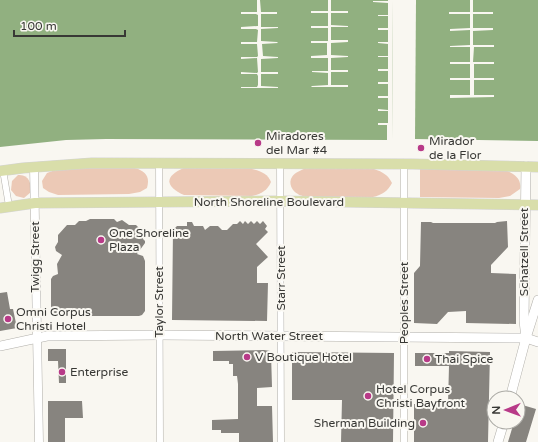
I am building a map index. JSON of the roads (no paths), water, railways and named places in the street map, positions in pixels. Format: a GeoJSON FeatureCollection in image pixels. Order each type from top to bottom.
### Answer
{"type":"FeatureCollection","features":[{"type":"Feature","properties":{"kind":"main road"},"geometry":{"type":"LineString","coordinates":[[2,171],[92,163],[404,164],[538,167]]}},
{"type":"Feature","properties":{"kind":"main road","name":"Schatzell Street"},"geometry":{"type":"LineString","coordinates":[[526,166],[524,321],[526,338]]}},
{"type":"Feature","properties":{"kind":"main road","name":"North Shoreline Boulevard"},"geometry":{"type":"LineString","coordinates":[[4,207],[35,203],[158,202],[525,203],[538,205]]}},
{"type":"Feature","properties":{"kind":"main road","name":"Schatzell Street"},"geometry":{"type":"LineString","coordinates":[[512,390],[538,300]]}},
{"type":"Feature","properties":{"kind":"main road","name":"North Water Street"},"geometry":{"type":"LineString","coordinates":[[0,346],[48,336],[159,335],[526,338],[538,342]]}},
{"type":"Feature","properties":{"kind":"main road"},"geometry":{"type":"LineString","coordinates":[[498,442],[502,430]]}},
{"type":"Feature","properties":{"kind":"street","name":"Taylor Street"},"geometry":{"type":"LineString","coordinates":[[159,163],[160,442]]}},
{"type":"Feature","properties":{"kind":"street","name":"Starr Street"},"geometry":{"type":"LineString","coordinates":[[280,163],[281,442]]}},
{"type":"Feature","properties":{"kind":"street","name":"Peoples Street"},"geometry":{"type":"LineString","coordinates":[[404,164],[404,442]]}},
{"type":"Feature","properties":{"kind":"street","name":"Twigg Street"},"geometry":{"type":"LineString","coordinates":[[34,167],[39,442]]}},
{"type":"Feature","properties":{"kind":"street"},"geometry":{"type":"LineString","coordinates":[[2,171],[4,207]]}},
{"type":"Feature","properties":{"kind":"place","name":"Miradores del Mar #4"},"geometry":{"type":"Point","coordinates":[258,143]}},
{"type":"Feature","properties":{"kind":"place","name":"Mirador de la Flor"},"geometry":{"type":"Point","coordinates":[421,148]}},
{"type":"Feature","properties":{"kind":"place","name":"One Shoreline Plaza"},"geometry":{"type":"Point","coordinates":[101,240]}},
{"type":"Feature","properties":{"kind":"place","name":"Omni Corpus Christi Hotel"},"geometry":{"type":"Point","coordinates":[8,319]}},
{"type":"Feature","properties":{"kind":"place","name":"V Boutique Hotel"},"geometry":{"type":"Point","coordinates":[247,357]}},
{"type":"Feature","properties":{"kind":"place","name":"Thai Spice"},"geometry":{"type":"Point","coordinates":[427,359]}},
{"type":"Feature","properties":{"kind":"place","name":"Enterprise"},"geometry":{"type":"Point","coordinates":[62,372]}},
{"type":"Feature","properties":{"kind":"place","name":"Hotel Corpus Christi Bayfront"},"geometry":{"type":"Point","coordinates":[368,396]}},
{"type":"Feature","properties":{"kind":"place","name":"Sherman Building"},"geometry":{"type":"Point","coordinates":[423,423]}}]}
